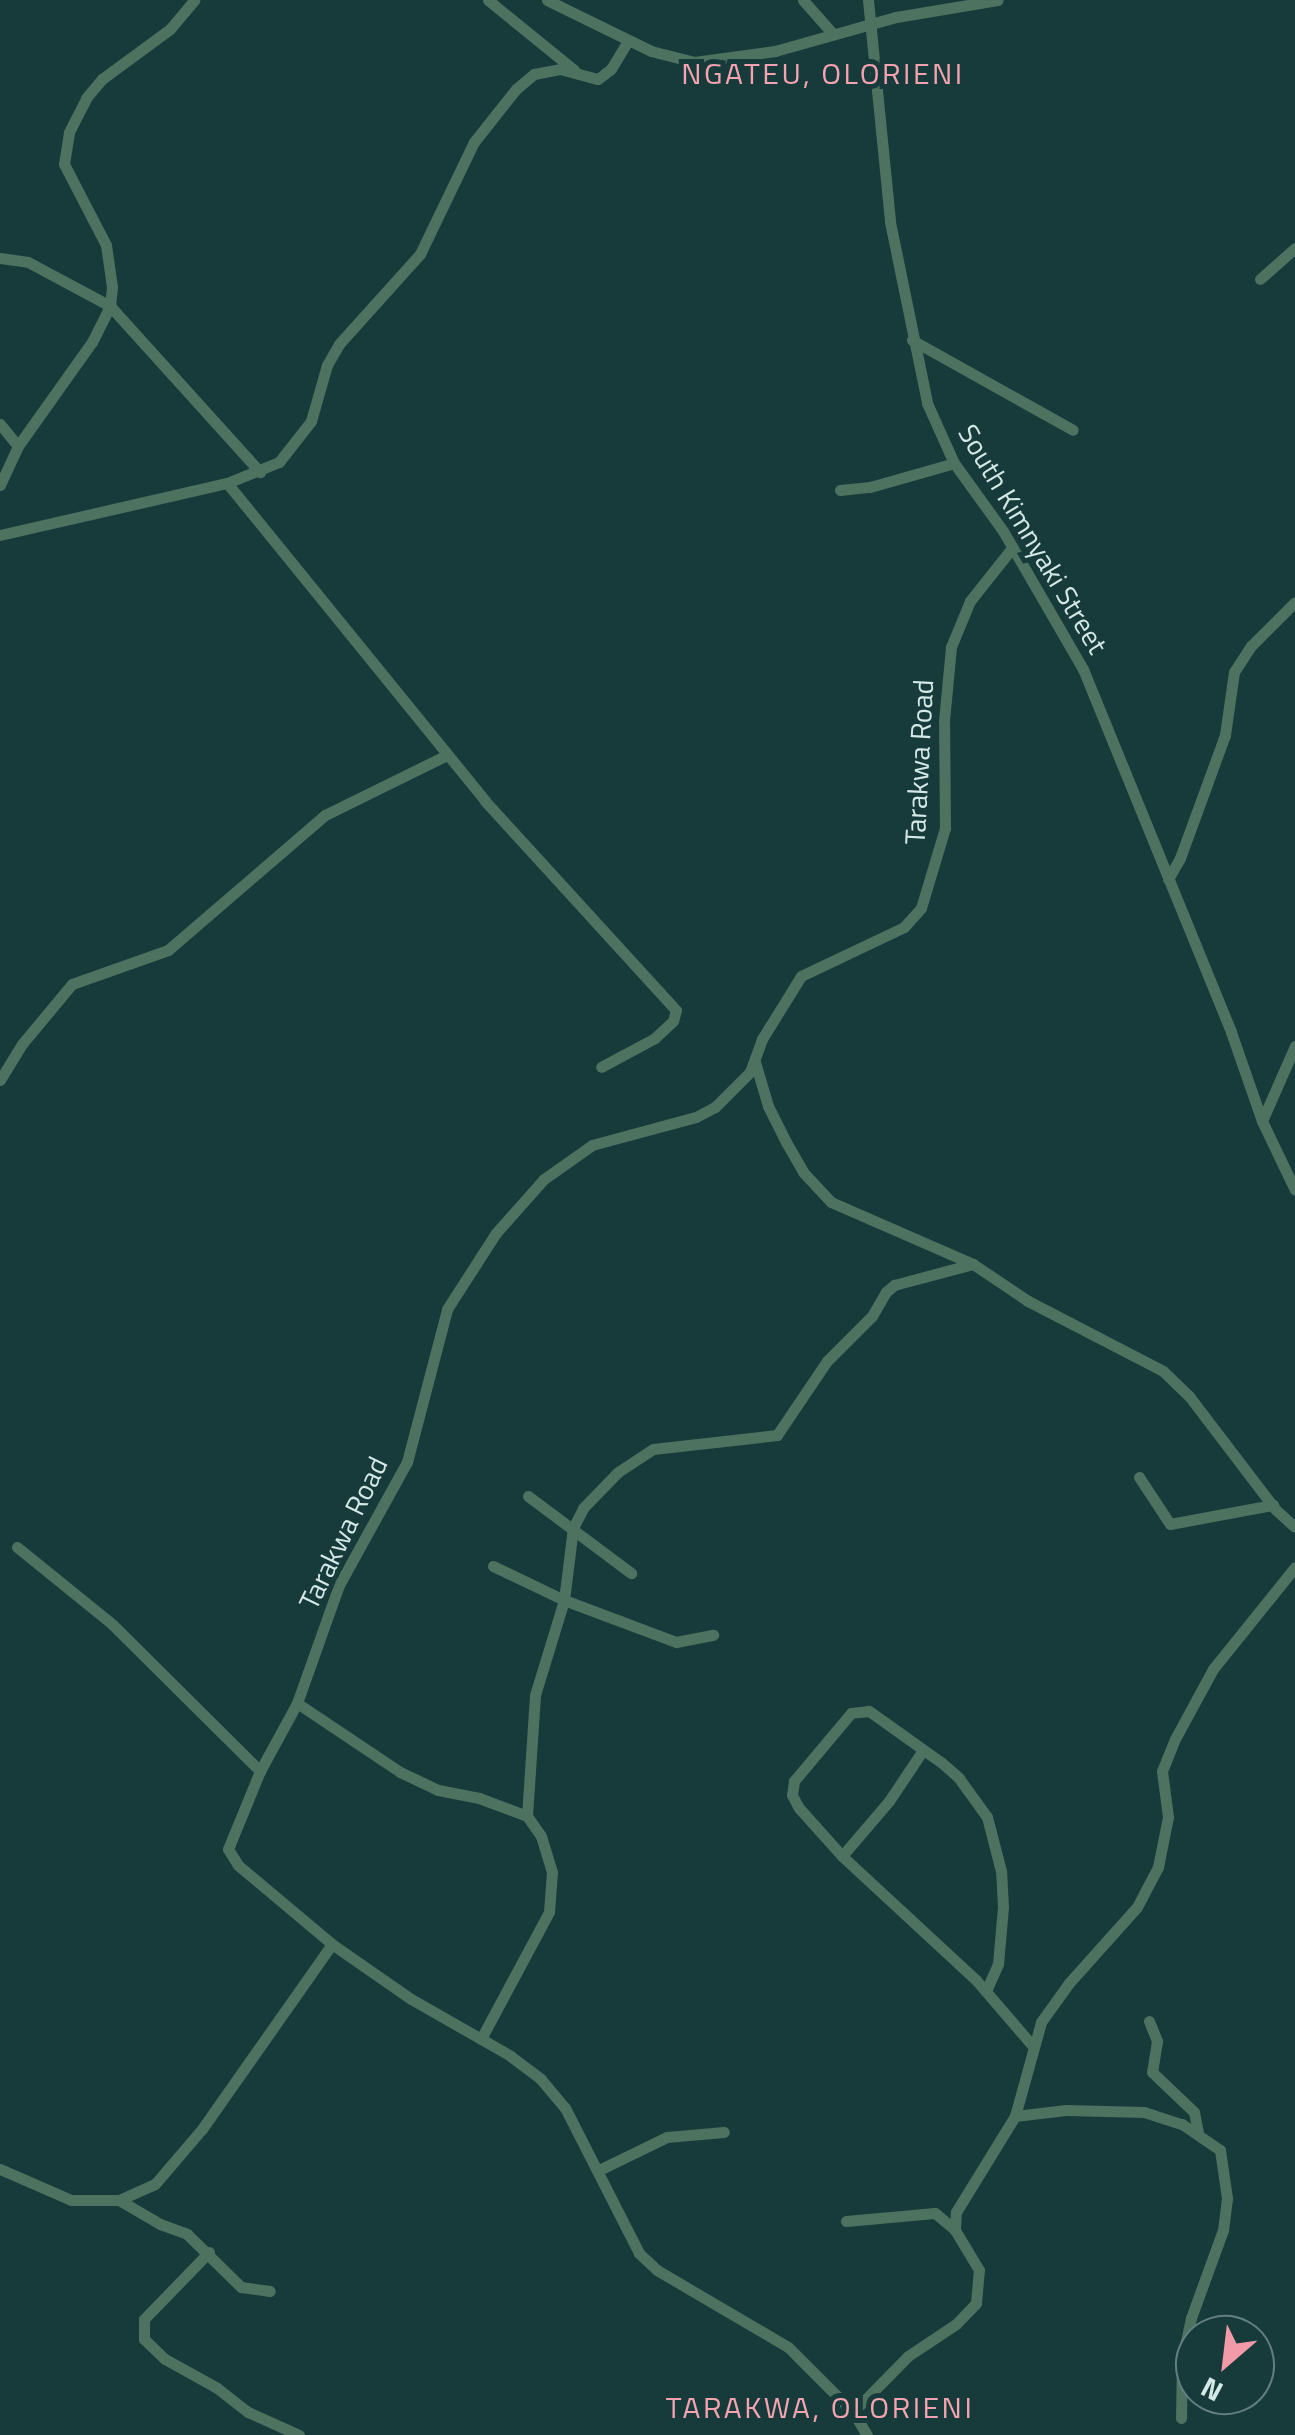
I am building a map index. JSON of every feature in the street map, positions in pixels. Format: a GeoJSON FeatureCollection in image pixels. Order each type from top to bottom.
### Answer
{"type":"FeatureCollection","features":[{"type":"Feature","properties":{"kind":"street"},"geometry":{"type":"LineString","coordinates":[[0,485],[18,446],[92,342],[110,306],[112,287],[106,246],[64,164],[68,132],[86,98],[102,79],[170,29],[194,0]]}},
{"type":"Feature","properties":{"kind":"street"},"geometry":{"type":"LineString","coordinates":[[488,0],[574,70],[592,79],[605,76],[628,41]]}},
{"type":"Feature","properties":{"kind":"street"},"geometry":{"type":"LineString","coordinates":[[546,0],[628,41],[674,57],[711,62],[774,52],[871,23],[998,0]]}},
{"type":"Feature","properties":{"kind":"street"},"geometry":{"type":"LineString","coordinates":[[803,0],[832,34]]}},
{"type":"Feature","properties":{"kind":"street","name":"South Kimnyaki Street"},"geometry":{"type":"LineString","coordinates":[[868,0],[890,222],[927,402],[954,463],[1012,548],[1090,683],[1262,1121],[1295,1190]]}},
{"type":"Feature","properties":{"kind":"street"},"geometry":{"type":"LineString","coordinates":[[0,535],[227,484],[279,462],[298,442],[315,412],[334,352],[425,247],[478,136],[524,80],[548,70],[574,70]]}},
{"type":"Feature","properties":{"kind":"street"},"geometry":{"type":"LineString","coordinates":[[1260,279],[1295,248]]}},
{"type":"Feature","properties":{"kind":"street"},"geometry":{"type":"LineString","coordinates":[[0,258],[28,262],[110,306],[260,472]]}},
{"type":"Feature","properties":{"kind":"street"},"geometry":{"type":"LineString","coordinates":[[912,340],[1074,430]]}},
{"type":"Feature","properties":{"kind":"street"},"geometry":{"type":"LineString","coordinates":[[0,424],[18,446]]}},
{"type":"Feature","properties":{"kind":"street"},"geometry":{"type":"LineString","coordinates":[[840,490],[870,486],[954,463]]}},
{"type":"Feature","properties":{"kind":"street"},"geometry":{"type":"LineString","coordinates":[[227,484],[545,870],[676,1010],[673,1021],[655,1038],[601,1066]]}},
{"type":"Feature","properties":{"kind":"street","name":"Tarakwa Road"},"geometry":{"type":"LineString","coordinates":[[867,2435],[853,2412],[788,2347],[648,2264],[630,2239],[565,2108],[541,2079],[411,1999],[332,1944],[229,1856],[230,1839],[296,1703],[339,1584],[406,1462],[447,1309],[512,1210],[568,1160],[592,1145],[686,1120],[716,1107],[741,1083],[800,976],[904,926],[920,908],[945,828],[944,721],[951,646],[970,602],[1012,548]]}},
{"type":"Feature","properties":{"kind":"street"},"geometry":{"type":"LineString","coordinates":[[1168,879],[1180,858],[1229,722],[1234,672],[1251,646],[1295,602]]}},
{"type":"Feature","properties":{"kind":"street"},"geometry":{"type":"LineString","coordinates":[[0,1080],[22,1044],[72,984],[168,950],[315,822],[447,755]]}},
{"type":"Feature","properties":{"kind":"street"},"geometry":{"type":"LineString","coordinates":[[1262,1121],[1295,1046]]}},
{"type":"Feature","properties":{"kind":"street"},"geometry":{"type":"LineString","coordinates":[[755,1061],[768,1106],[786,1142],[803,1172],[831,1202],[973,1264],[1028,1301],[1175,1381],[1272,1505],[1295,1527]]}},
{"type":"Feature","properties":{"kind":"street"},"geometry":{"type":"LineString","coordinates":[[527,1816],[535,1695],[564,1600],[573,1528],[600,1488],[653,1449],[777,1435],[827,1362],[872,1316],[886,1292],[894,1286],[973,1264]]}},
{"type":"Feature","properties":{"kind":"street"},"geometry":{"type":"LineString","coordinates":[[1139,1477],[1170,1524],[1272,1505]]}},
{"type":"Feature","properties":{"kind":"street"},"geometry":{"type":"LineString","coordinates":[[528,1496],[631,1573]]}},
{"type":"Feature","properties":{"kind":"street"},"geometry":{"type":"LineString","coordinates":[[17,1547],[112,1624],[260,1771]]}},
{"type":"Feature","properties":{"kind":"street"},"geometry":{"type":"LineString","coordinates":[[493,1566],[564,1600],[676,1642],[712,1635]]}},
{"type":"Feature","properties":{"kind":"street"},"geometry":{"type":"LineString","coordinates":[[956,2230],[962,2200],[1015,2116],[1032,2045],[1056,1999],[1149,1887],[1166,1846],[1168,1817],[1162,1771],[1166,1756],[1213,1669],[1295,1568]]}},
{"type":"Feature","properties":{"kind":"street"},"geometry":{"type":"LineString","coordinates":[[296,1703],[422,1784],[527,1816],[542,1836],[552,1872],[549,1912],[481,2040]]}},
{"type":"Feature","properties":{"kind":"street"},"geometry":{"type":"LineString","coordinates":[[986,1992],[1002,1942],[1002,1872],[988,1818],[973,1796],[923,1750],[878,1716],[860,1709],[841,1723],[794,1781],[792,1795],[842,1856],[986,1992],[1032,2045]]}},
{"type":"Feature","properties":{"kind":"street"},"geometry":{"type":"LineString","coordinates":[[842,1856],[889,1801],[923,1750]]}},
{"type":"Feature","properties":{"kind":"street"},"geometry":{"type":"LineString","coordinates":[[0,2169],[71,2200],[118,2200],[140,2194],[171,2169],[332,1944]]}},
{"type":"Feature","properties":{"kind":"street"},"geometry":{"type":"LineString","coordinates":[[1149,2021],[1157,2041],[1152,2072],[1194,2112],[1198,2132]]}},
{"type":"Feature","properties":{"kind":"street"},"geometry":{"type":"LineString","coordinates":[[1015,2116],[1066,2110],[1144,2112],[1198,2132],[1224,2159],[1227,2198],[1222,2230],[1191,2318],[1179,2382],[1181,2418]]}},
{"type":"Feature","properties":{"kind":"street"},"geometry":{"type":"LineString","coordinates":[[599,2170],[667,2137],[724,2132]]}},
{"type":"Feature","properties":{"kind":"street"},"geometry":{"type":"LineString","coordinates":[[118,2200],[187,2234],[241,2287],[270,2291]]}},
{"type":"Feature","properties":{"kind":"street"},"geometry":{"type":"LineString","coordinates":[[846,2221],[935,2213],[956,2230],[979,2270],[976,2302],[956,2324],[908,2356],[853,2412]]}},
{"type":"Feature","properties":{"kind":"street"},"geometry":{"type":"LineString","coordinates":[[208,2252],[144,2319],[144,2338],[165,2359],[248,2412],[299,2435]]}},
{"type":"Feature","properties":{"kind":"district","name":"NGATEU, OLORIENI"},"geometry":{"type":"Point","coordinates":[823,73]}},
{"type":"Feature","properties":{"kind":"district","name":"TARAKWA, OLORIENI"},"geometry":{"type":"Point","coordinates":[820,2407]}}]}
